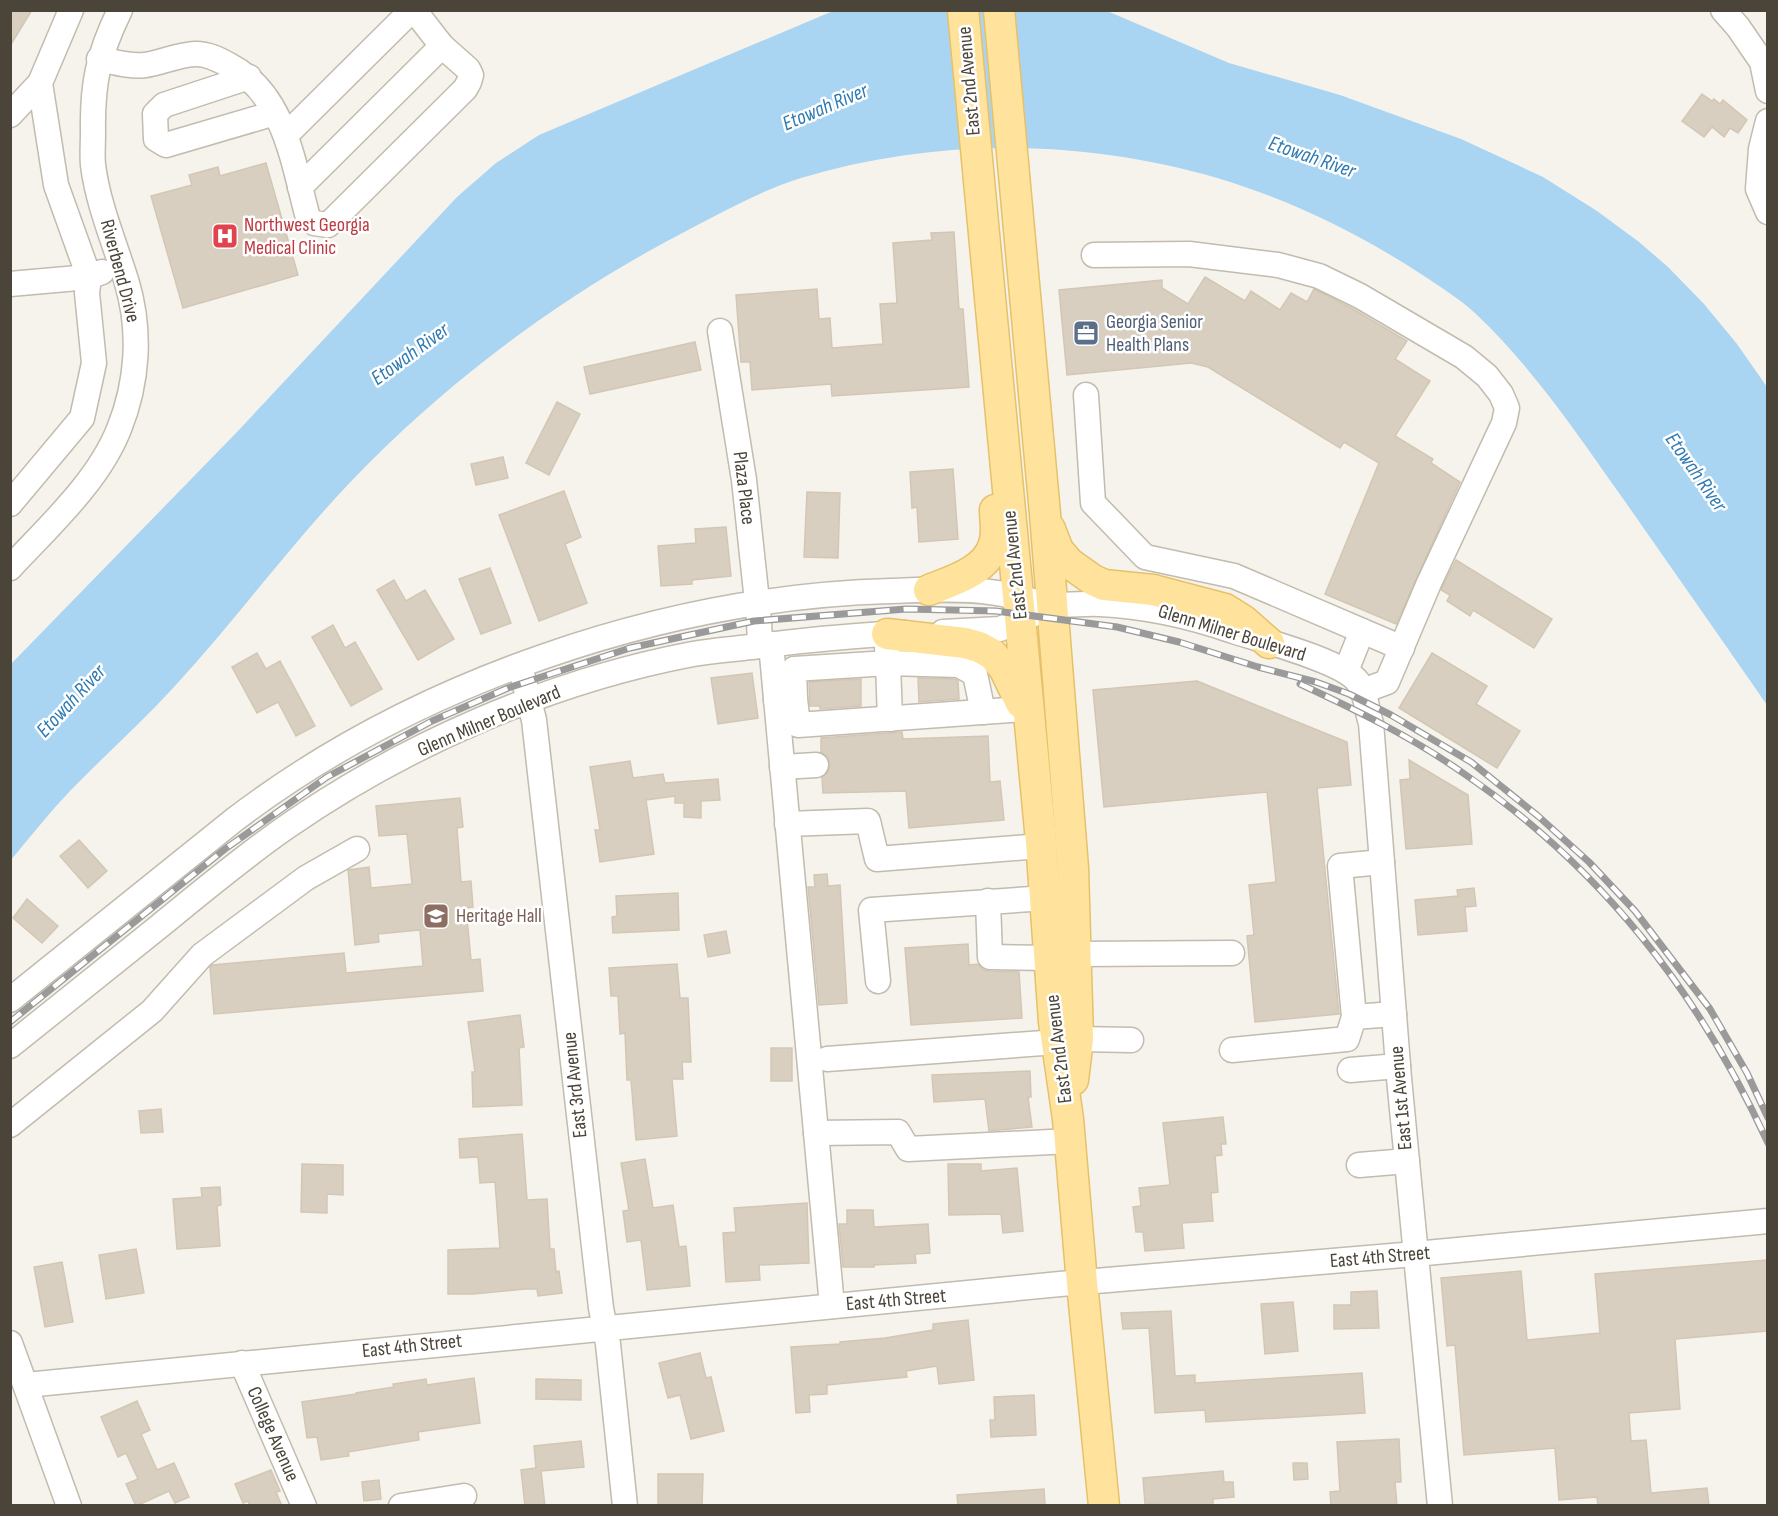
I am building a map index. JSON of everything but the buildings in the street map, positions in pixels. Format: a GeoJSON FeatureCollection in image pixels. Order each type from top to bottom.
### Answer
{"type":"FeatureCollection","features":[{"type":"Feature","properties":{"kind":"main road","name":"East 2nd Avenue"},"geometry":{"type":"LineString","coordinates":[[963,10],[1020,609],[1026,716],[1046,898],[1063,956]]}},
{"type":"Feature","properties":{"kind":"main road","name":"East 2nd Avenue"},"geometry":{"type":"LineString","coordinates":[[999,10],[1045,514],[1072,857],[1063,956],[1069,1130],[1104,1506]]}},
{"type":"Feature","properties":{"kind":"main road"},"geometry":{"type":"LineString","coordinates":[[929,590],[978,567],[992,549],[996,534],[993,462],[1003,441]]}},
{"type":"Feature","properties":{"kind":"main road"},"geometry":{"type":"LineString","coordinates":[[1045,514],[1058,550],[1069,563],[1093,580],[1104,585],[1164,593],[1226,609],[1269,643]]}},
{"type":"Feature","properties":{"kind":"main road"},"geometry":{"type":"LineString","coordinates":[[887,649],[965,643],[980,647],[992,654],[1004,668],[1026,716]]}},
{"type":"Feature","properties":{"kind":"street"},"geometry":{"type":"LineString","coordinates":[[10,115],[40,82],[71,10]]}},
{"type":"Feature","properties":{"kind":"street","name":"Riverbend Drive"},"geometry":{"type":"LineString","coordinates":[[10,568],[103,462],[119,429],[134,380],[137,334],[128,285],[105,218],[93,165],[93,96],[99,59],[120,10]]}},
{"type":"Feature","properties":{"kind":"street"},"geometry":{"type":"LineString","coordinates":[[99,59],[147,65],[196,53],[216,58],[249,78],[266,96],[286,135],[308,218],[314,224],[327,225],[465,88],[470,82],[471,75],[468,69],[442,46],[413,10],[286,135]]}},
{"type":"Feature","properties":{"kind":"street"},"geometry":{"type":"LineString","coordinates":[[1723,10],[1738,27],[1762,62],[1767,90]]}},
{"type":"Feature","properties":{"kind":"street"},"geometry":{"type":"LineString","coordinates":[[300,187],[442,46]]}},
{"type":"Feature","properties":{"kind":"street"},"geometry":{"type":"LineString","coordinates":[[249,78],[164,105],[155,114],[156,139],[166,145],[275,113]]}},
{"type":"Feature","properties":{"kind":"street"},"geometry":{"type":"LineString","coordinates":[[11,503],[82,418],[94,363],[87,293],[89,277],[56,185],[40,82]]}},
{"type":"Feature","properties":{"kind":"street"},"geometry":{"type":"LineString","coordinates":[[1767,121],[1761,149],[1758,189],[1767,212]]}},
{"type":"Feature","properties":{"kind":"street"},"geometry":{"type":"LineString","coordinates":[[1094,255],[1188,254],[1278,265],[1319,276],[1360,296],[1464,357],[1487,376],[1502,394],[1507,408],[1504,423],[1429,583],[1387,682],[1363,691]]}},
{"type":"Feature","properties":{"kind":"street"},"geometry":{"type":"LineString","coordinates":[[10,284],[89,277],[121,265]]}},
{"type":"Feature","properties":{"kind":"street","name":"Plaza Place"},"geometry":{"type":"LineString","coordinates":[[720,331],[744,480],[757,604],[765,645],[785,699]]}},
{"type":"Feature","properties":{"kind":"street"},"geometry":{"type":"LineString","coordinates":[[1086,396],[1093,503],[1145,557],[1234,576],[1402,648]]}},
{"type":"Feature","properties":{"kind":"street","name":"Glenn Milner Boulevard"},"geometry":{"type":"LineString","coordinates":[[10,1000],[257,803],[312,767],[415,710],[473,684],[560,651],[646,627],[757,604],[845,592],[929,590],[991,592],[1020,609],[1097,603],[1152,609],[1221,626],[1346,671],[1357,680],[1363,691]]}},
{"type":"Feature","properties":{"kind":"street","name":"Glenn Milner Boulevard"},"geometry":{"type":"LineString","coordinates":[[10,1046],[215,881],[285,828],[361,780],[476,721],[529,700],[631,668],[694,653],[765,645],[887,649],[1000,629],[1020,609]]}},
{"type":"Feature","properties":{"kind":"street"},"geometry":{"type":"LineString","coordinates":[[1346,671],[1362,631]]}},
{"type":"Feature","properties":{"kind":"street"},"geometry":{"type":"LineString","coordinates":[[887,649],[890,719]]}},
{"type":"Feature","properties":{"kind":"street"},"geometry":{"type":"LineString","coordinates":[[832,1306],[782,767],[785,699],[794,669],[887,649],[959,665],[975,674],[983,712]]}},
{"type":"Feature","properties":{"kind":"street","name":"East 3rd Avenue"},"geometry":{"type":"LineString","coordinates":[[520,666],[534,720],[625,1506]]}},
{"type":"Feature","properties":{"kind":"street","name":"East 1st Avenue"},"geometry":{"type":"LineString","coordinates":[[1363,691],[1371,723],[1398,1066],[1440,1506]]}},
{"type":"Feature","properties":{"kind":"street"},"geometry":{"type":"LineString","coordinates":[[785,699],[798,725],[983,712],[1026,716]]}},
{"type":"Feature","properties":{"kind":"street"},"geometry":{"type":"LineString","coordinates":[[782,767],[816,765]]}},
{"type":"Feature","properties":{"kind":"street"},"geometry":{"type":"LineString","coordinates":[[787,824],[868,821],[877,859],[1041,846]]}},
{"type":"Feature","properties":{"kind":"street"},"geometry":{"type":"LineString","coordinates":[[10,1125],[152,1011],[202,955],[306,878],[357,849]]}},
{"type":"Feature","properties":{"kind":"street"},"geometry":{"type":"LineString","coordinates":[[1232,1050],[1347,1039],[1354,1017],[1340,866],[1382,862]]}},
{"type":"Feature","properties":{"kind":"street"},"geometry":{"type":"LineString","coordinates":[[878,981],[871,910],[1046,898]]}},
{"type":"Feature","properties":{"kind":"street"},"geometry":{"type":"LineString","coordinates":[[988,901],[990,957],[1232,953]]}},
{"type":"Feature","properties":{"kind":"street"},"geometry":{"type":"LineString","coordinates":[[1354,1017],[1394,1014]]}},
{"type":"Feature","properties":{"kind":"street"},"geometry":{"type":"LineString","coordinates":[[827,1059],[1067,1040],[1131,1040]]}},
{"type":"Feature","properties":{"kind":"street"},"geometry":{"type":"LineString","coordinates":[[1350,1070],[1398,1066]]}},
{"type":"Feature","properties":{"kind":"street"},"geometry":{"type":"LineString","coordinates":[[816,1133],[898,1132],[908,1149],[1069,1130]]}},
{"type":"Feature","properties":{"kind":"street"},"geometry":{"type":"LineString","coordinates":[[1359,1165],[1407,1161]]}},
{"type":"Feature","properties":{"kind":"street","name":"East 4th Street"},"geometry":{"type":"LineString","coordinates":[[26,1384],[604,1327],[1767,1221]]}},
{"type":"Feature","properties":{"kind":"street"},"geometry":{"type":"LineString","coordinates":[[10,1343],[69,1506]]}},
{"type":"Feature","properties":{"kind":"street","name":"College Avenue"},"geometry":{"type":"LineString","coordinates":[[242,1363],[304,1506]]}},
{"type":"Feature","properties":{"kind":"street"},"geometry":{"type":"LineString","coordinates":[[401,1506],[464,1496]]}},
{"type":"Feature","properties":{"kind":"water","name":"Etowah River"},"geometry":{"type":"Polygon","coordinates":[[[833,11],[1107,11],[1229,63],[1340,95],[1461,139],[1543,177],[1597,211],[1639,242],[1668,267],[1704,304],[1737,344],[1767,387],[1767,705],[1555,403],[1517,357],[1476,314],[1435,283],[1391,255],[1328,221],[1263,193],[1230,182],[1161,164],[1116,156],[1025,148],[980,148],[889,158],[845,166],[786,183],[743,201],[644,254],[601,279],[519,335],[441,396],[368,464],[294,546],[174,687],[70,791],[11,860],[11,664],[237,432],[457,197],[496,163],[539,135],[833,11]]]}},
{"type":"Feature","properties":{"kind":"railway"},"geometry":{"type":"LineString","coordinates":[[10,1022],[225,849],[327,777],[432,721],[508,688],[630,648],[754,621],[906,609],[996,611],[1117,627],[1179,642],[1258,667],[1316,682],[1349,694],[1391,715],[1471,762],[1538,816],[1589,862],[1635,911],[1710,1009],[1747,1073],[1768,1118]]}},
{"type":"Feature","properties":{"kind":"railway"},"geometry":{"type":"LineString","coordinates":[[1300,684],[1383,725],[1463,773],[1513,810],[1559,849],[1602,891],[1641,936],[1677,984],[1710,1034],[1768,1143]]}},
{"type":"Feature","properties":{"kind":"place","name":"Northwest Georgia Medical Clinic"},"geometry":{"type":"Point","coordinates":[225,236]}},
{"type":"Feature","properties":{"kind":"place","name":"Georgia Senior Health Plans"},"geometry":{"type":"Point","coordinates":[1086,333]}},
{"type":"Feature","properties":{"kind":"place","name":"Heritage Hall"},"geometry":{"type":"Point","coordinates":[436,916]}}]}
